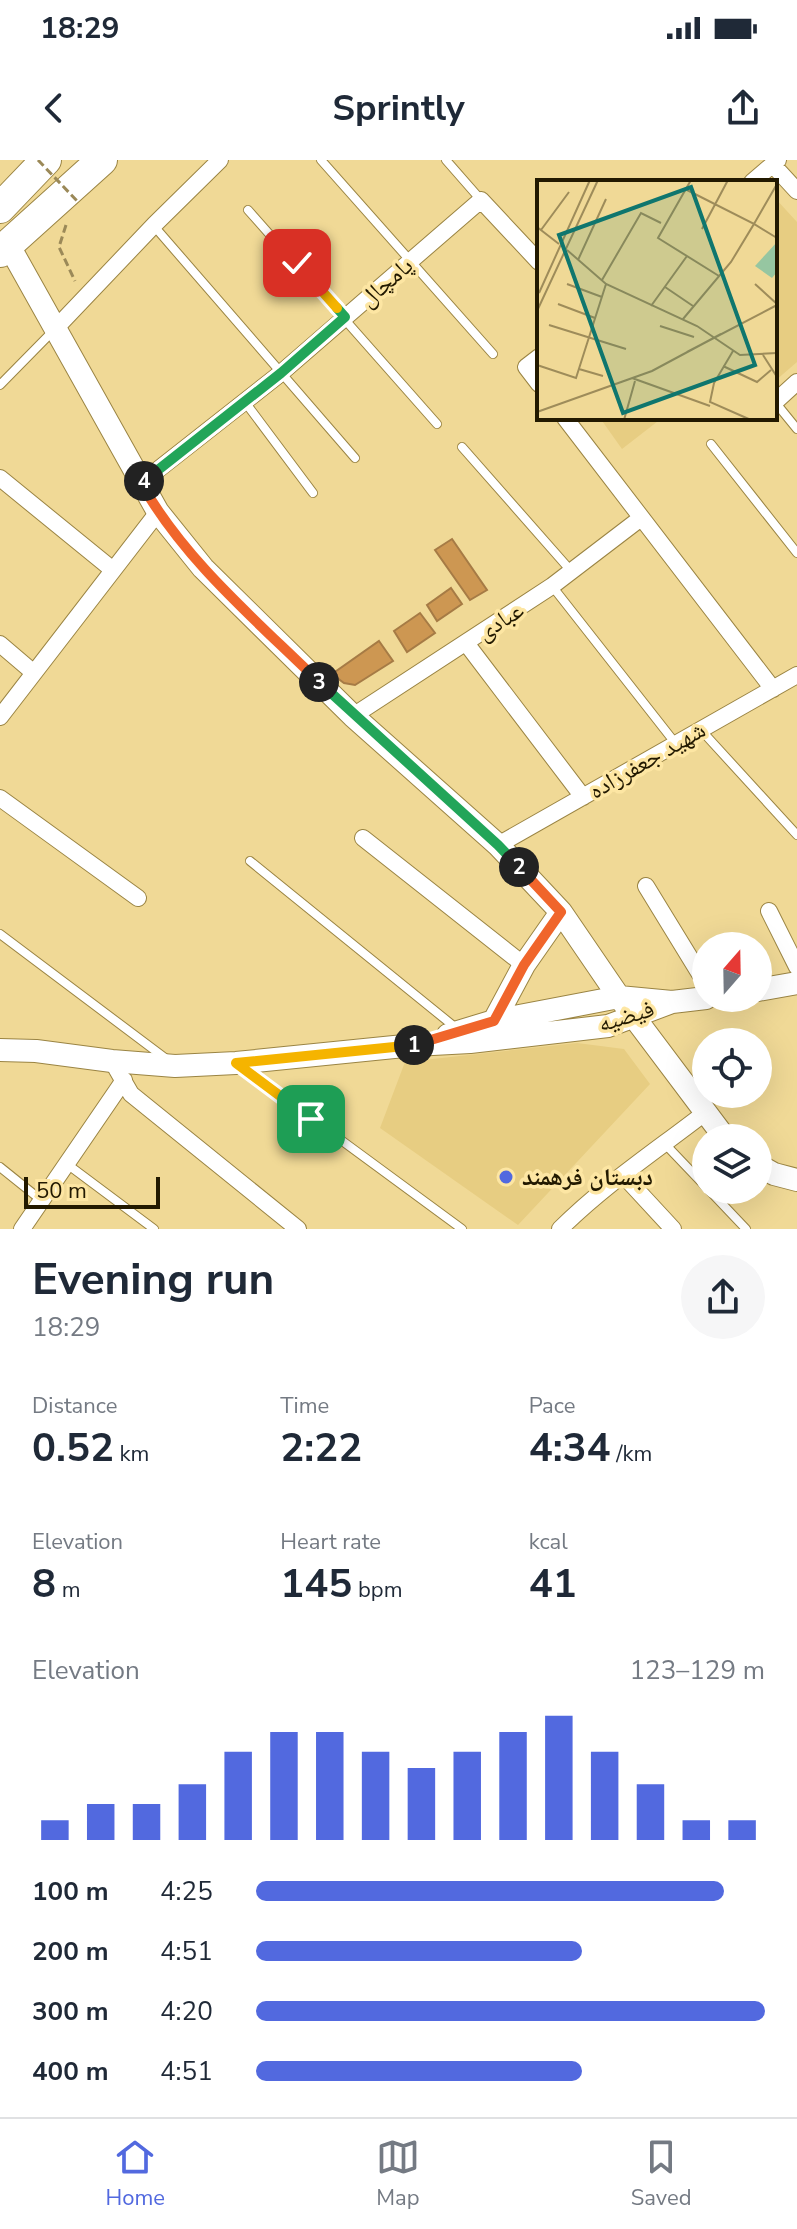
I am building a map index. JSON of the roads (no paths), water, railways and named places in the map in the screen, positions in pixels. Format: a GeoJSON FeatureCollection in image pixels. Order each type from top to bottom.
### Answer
{"type":"FeatureCollection","features":[{"type":"Feature","properties":{"kind":"highway"},"geometry":{"type":"LineString","coordinates":[[0,208],[46,160]]}},
{"type":"Feature","properties":{"kind":"highway"},"geometry":{"type":"LineString","coordinates":[[4,248],[102,160]]}},
{"type":"Feature","properties":{"kind":"street"},"geometry":{"type":"LineString","coordinates":[[55,329],[220,160]]}},
{"type":"Feature","properties":{"kind":"street"},"geometry":{"type":"LineString","coordinates":[[754,180],[775,162],[797,191]]}},
{"type":"Feature","properties":{"kind":"street"},"geometry":{"type":"LineString","coordinates":[[481,200],[537,260]]}},
{"type":"Feature","properties":{"kind":"street","name":"پامچال"},"geometry":{"type":"LineString","coordinates":[[141,483],[281,373],[481,200]]}},
{"type":"Feature","properties":{"kind":"street"},"geometry":{"type":"LineString","coordinates":[[4,248],[55,329],[158,512],[203,568],[353,716],[498,845],[561,912],[619,997],[715,1124]]}},
{"type":"Feature","properties":{"kind":"street"},"geometry":{"type":"LineString","coordinates":[[537,359],[526,367],[537,381]]}},
{"type":"Feature","properties":{"kind":"street"},"geometry":{"type":"LineString","coordinates":[[777,400],[797,382]]}},
{"type":"Feature","properties":{"kind":"street"},"geometry":{"type":"LineString","coordinates":[[567,420],[773,689]]}},
{"type":"Feature","properties":{"kind":"street"},"geometry":{"type":"LineString","coordinates":[[0,478],[113,570]]}},
{"type":"Feature","properties":{"kind":"street"},"geometry":{"type":"LineString","coordinates":[[0,717],[158,512]]}},
{"type":"Feature","properties":{"kind":"street","name":"عبادی"},"geometry":{"type":"LineString","coordinates":[[353,716],[552,586],[641,518]]}},
{"type":"Feature","properties":{"kind":"street"},"geometry":{"type":"LineString","coordinates":[[466,643],[583,797]]}},
{"type":"Feature","properties":{"kind":"street"},"geometry":{"type":"LineString","coordinates":[[0,644],[34,673]]}},
{"type":"Feature","properties":{"kind":"street","name":"شهید جعفرزاده"},"geometry":{"type":"LineString","coordinates":[[498,845],[797,675]]}},
{"type":"Feature","properties":{"kind":"street"},"geometry":{"type":"LineString","coordinates":[[0,798],[138,898]]}},
{"type":"Feature","properties":{"kind":"street"},"geometry":{"type":"LineString","coordinates":[[363,838],[524,965]]}},
{"type":"Feature","properties":{"kind":"street"},"geometry":{"type":"LineString","coordinates":[[646,886],[692,961]]}},
{"type":"Feature","properties":{"kind":"street"},"geometry":{"type":"LineString","coordinates":[[769,911],[797,967]]}},
{"type":"Feature","properties":{"kind":"street"},"geometry":{"type":"LineString","coordinates":[[494,1021],[524,965],[561,912]]}},
{"type":"Feature","properties":{"kind":"street"},"geometry":{"type":"LineString","coordinates":[[772,987],[797,983]]}},
{"type":"Feature","properties":{"kind":"street","name":"فیضیه"},"geometry":{"type":"LineString","coordinates":[[414,1045],[494,1021],[619,997],[672,1002]]}},
{"type":"Feature","properties":{"kind":"street"},"geometry":{"type":"LineString","coordinates":[[672,1002],[692,1000]]}},
{"type":"Feature","properties":{"kind":"street","name":"فیضیه"},"geometry":{"type":"LineString","coordinates":[[0,1050],[36,1051],[118,1071],[236,1063],[608,1026],[672,1002]]}},
{"type":"Feature","properties":{"kind":"street"},"geometry":{"type":"LineString","coordinates":[[22,1229],[67,1164],[118,1071]]}},
{"type":"Feature","properties":{"kind":"street"},"geometry":{"type":"LineString","coordinates":[[118,1071],[131,1094],[298,1229]]}},
{"type":"Feature","properties":{"kind":"street"},"geometry":{"type":"LineString","coordinates":[[560,1229],[591,1198],[706,1112]]}},
{"type":"Feature","properties":{"kind":"street"},"geometry":{"type":"LineString","coordinates":[[772,1173],[797,1180]]}},
{"type":"Feature","properties":{"kind":"street"},"geometry":{"type":"LineString","coordinates":[[624,1176],[673,1229]]}},
{"type":"Feature","properties":{"kind":"lane"},"geometry":{"type":"LineString","coordinates":[[321,160],[493,354]]}},
{"type":"Feature","properties":{"kind":"lane"},"geometry":{"type":"LineString","coordinates":[[446,160],[481,200]]}},
{"type":"Feature","properties":{"kind":"lane"},"geometry":{"type":"LineString","coordinates":[[248,210],[437,424]]}},
{"type":"Feature","properties":{"kind":"lane"},"geometry":{"type":"LineString","coordinates":[[154,225],[355,458]]}},
{"type":"Feature","properties":{"kind":"lane"},"geometry":{"type":"LineString","coordinates":[[0,385],[55,329]]}},
{"type":"Feature","properties":{"kind":"lane"},"geometry":{"type":"LineString","coordinates":[[245,401],[313,493]]}},
{"type":"Feature","properties":{"kind":"lane"},"geometry":{"type":"LineString","coordinates":[[777,404],[797,429]]}},
{"type":"Feature","properties":{"kind":"lane"},"geometry":{"type":"LineString","coordinates":[[711,444],[797,553]]}},
{"type":"Feature","properties":{"kind":"lane"},"geometry":{"type":"LineString","coordinates":[[462,447],[572,572]]}},
{"type":"Feature","properties":{"kind":"lane"},"geometry":{"type":"LineString","coordinates":[[552,586],[676,744]]}},
{"type":"Feature","properties":{"kind":"lane"},"geometry":{"type":"LineString","coordinates":[[701,730],[797,835]]}},
{"type":"Feature","properties":{"kind":"lane"},"geometry":{"type":"LineString","coordinates":[[250,861],[459,1031]]}},
{"type":"Feature","properties":{"kind":"lane"},"geometry":{"type":"LineString","coordinates":[[0,934],[175,1066]]}},
{"type":"Feature","properties":{"kind":"lane"},"geometry":{"type":"LineString","coordinates":[[236,1063],[462,1229]]}},
{"type":"Feature","properties":{"kind":"lane"},"geometry":{"type":"LineString","coordinates":[[665,1144],[692,1172]]}},
{"type":"Feature","properties":{"kind":"lane"},"geometry":{"type":"LineString","coordinates":[[67,1164],[154,1229]]}},
{"type":"Feature","properties":{"kind":"lane"},"geometry":{"type":"LineString","coordinates":[[0,1167],[41,1200]]}},
{"type":"Feature","properties":{"kind":"lane"},"geometry":{"type":"LineString","coordinates":[[723,1204],[746,1229]]}},
{"type":"Feature","properties":{"kind":"place","name":"دبستان فرهمند"},"geometry":{"type":"Point","coordinates":[506,1177]}}]}
